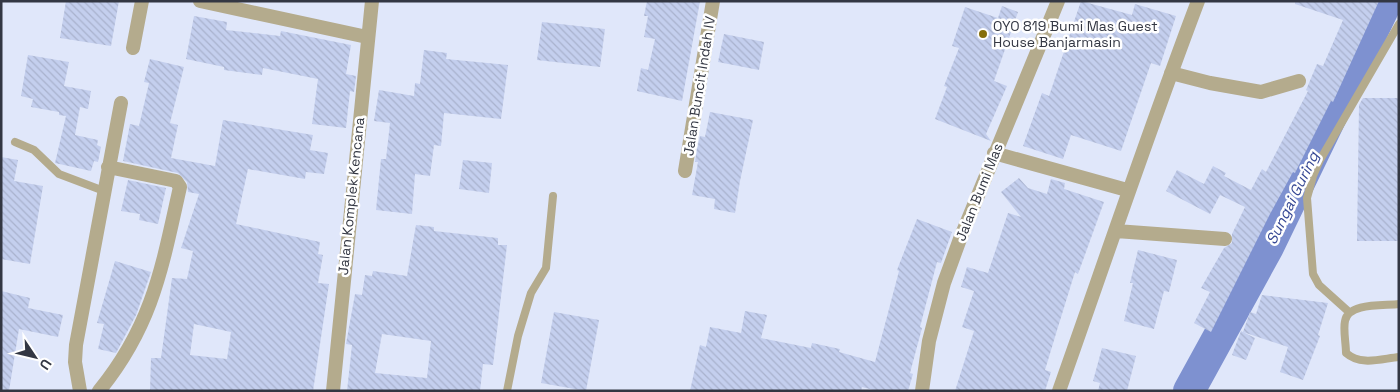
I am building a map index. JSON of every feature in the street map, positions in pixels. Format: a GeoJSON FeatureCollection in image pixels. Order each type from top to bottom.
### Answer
{"type":"FeatureCollection","features":[{"type":"Feature","properties":{"kind":"street"},"geometry":{"type":"LineString","coordinates":[[133,48],[142,1]]}},
{"type":"Feature","properties":{"kind":"street"},"geometry":{"type":"LineString","coordinates":[[200,1],[367,37]]}},
{"type":"Feature","properties":{"kind":"street","name":"Jalan Komplek Kencana"},"geometry":{"type":"LineString","coordinates":[[333,391],[372,1]]}},
{"type":"Feature","properties":{"kind":"street","name":"Jalan Buncit Indah IV"},"geometry":{"type":"LineString","coordinates":[[685,171],[713,1]]}},
{"type":"Feature","properties":{"kind":"street","name":"Jalan Bumi Mas"},"geometry":{"type":"LineString","coordinates":[[922,391],[929,341],[944,283],[994,152],[1058,1]]}},
{"type":"Feature","properties":{"kind":"street"},"geometry":{"type":"LineString","coordinates":[[1058,391],[1116,231],[1127,190],[1198,1]]}},
{"type":"Feature","properties":{"kind":"street"},"geometry":{"type":"LineString","coordinates":[[1171,74],[1210,84],[1261,92],[1299,80]]}},
{"type":"Feature","properties":{"kind":"street"},"geometry":{"type":"LineString","coordinates":[[80,391],[75,362],[76,345],[121,103]]}},
{"type":"Feature","properties":{"kind":"street"},"geometry":{"type":"LineString","coordinates":[[994,152],[1127,190]]}},
{"type":"Feature","properties":{"kind":"street"},"geometry":{"type":"LineString","coordinates":[[100,391],[116,371],[134,342],[155,294],[180,187],[176,181],[108,167]]}},
{"type":"Feature","properties":{"kind":"street"},"geometry":{"type":"LineString","coordinates":[[1116,231],[1225,239]]}},
{"type":"Feature","properties":{"kind":"lane"},"geometry":{"type":"LineString","coordinates":[[1349,312],[1319,285],[1313,274],[1307,198],[1320,160],[1399,24]]}},
{"type":"Feature","properties":{"kind":"lane"},"geometry":{"type":"LineString","coordinates":[[14,142],[34,150],[59,174],[104,191]]}},
{"type":"Feature","properties":{"kind":"lane"},"geometry":{"type":"LineString","coordinates":[[506,391],[518,336],[532,294],[546,268],[553,196]]}},
{"type":"Feature","properties":{"kind":"lane"},"geometry":{"type":"LineString","coordinates":[[1399,304],[1357,308],[1349,312],[1345,320],[1346,353],[1359,361],[1399,357]]}},
{"type":"Feature","properties":{"kind":"building"},"geometry":{"type":"Polygon","coordinates":[[[66,1],[119,1],[111,46],[60,38],[66,1]]]}},
{"type":"Feature","properties":{"kind":"building"},"geometry":{"type":"Polygon","coordinates":[[[647,1],[700,1],[682,101],[637,91],[641,68],[648,70],[655,39],[644,37],[648,16],[644,16],[647,1]]]}},
{"type":"Feature","properties":{"kind":"building"},"geometry":{"type":"Polygon","coordinates":[[[1081,1],[1132,15],[1135,4],[1176,16],[1160,66],[1151,63],[1121,151],[1071,135],[1063,159],[1023,146],[1042,93],[1049,96],[1081,1]]]}},
{"type":"Feature","properties":{"kind":"building"},"geometry":{"type":"Polygon","coordinates":[[[1295,1],[1379,1],[1333,102],[1331,101],[1295,173],[1293,172],[1270,214],[1211,332],[1194,323],[1210,292],[1201,288],[1224,248],[1232,243],[1232,234],[1245,207],[1220,195],[1210,214],[1166,191],[1177,170],[1204,184],[1213,166],[1226,173],[1224,176],[1251,190],[1262,169],[1266,172],[1308,91],[1306,90],[1317,64],[1323,66],[1343,20],[1295,4],[1295,1]]]}},
{"type":"Feature","properties":{"kind":"building"},"geometry":{"type":"Polygon","coordinates":[[[1002,6],[1018,12],[994,81],[1007,86],[986,134],[991,141],[935,119],[947,87],[944,86],[959,48],[952,46],[965,7],[998,18],[1002,6]]]}},
{"type":"Feature","properties":{"kind":"building"},"geometry":{"type":"Polygon","coordinates":[[[194,16],[227,22],[226,30],[280,36],[281,31],[351,45],[346,74],[356,76],[354,92],[350,91],[346,128],[312,124],[318,79],[263,68],[262,75],[224,70],[224,67],[186,59],[194,16]]]}},
{"type":"Feature","properties":{"kind":"building"},"geometry":{"type":"Polygon","coordinates":[[[542,22],[605,29],[600,67],[537,60],[542,22]]]}},
{"type":"Feature","properties":{"kind":"building"},"geometry":{"type":"Polygon","coordinates":[[[724,34],[764,42],[759,70],[718,62],[724,34]]]}},
{"type":"Feature","properties":{"kind":"building"},"geometry":{"type":"Polygon","coordinates":[[[424,50],[447,53],[446,59],[508,65],[501,119],[444,113],[441,146],[434,145],[430,176],[415,174],[412,214],[376,210],[381,159],[386,159],[390,123],[374,121],[379,90],[414,96],[415,83],[420,84],[424,50]]]}},
{"type":"Feature","properties":{"kind":"building"},"geometry":{"type":"Polygon","coordinates":[[[28,55],[69,62],[64,86],[91,91],[88,109],[80,107],[75,135],[98,140],[97,145],[101,147],[98,162],[94,161],[91,171],[55,163],[66,116],[59,115],[59,112],[31,107],[33,99],[21,96],[28,55]]]}},
{"type":"Feature","properties":{"kind":"building"},"geometry":{"type":"Polygon","coordinates":[[[150,59],[184,67],[170,123],[178,125],[171,158],[215,166],[223,120],[313,135],[310,150],[328,153],[324,174],[306,172],[305,179],[248,169],[236,224],[320,242],[318,254],[323,255],[318,283],[329,284],[313,391],[150,391],[151,358],[161,358],[172,278],[187,279],[193,251],[181,248],[199,194],[188,192],[187,182],[178,173],[123,161],[130,124],[139,126],[149,83],[144,82],[150,59]],[[194,324],[190,355],[227,359],[231,332],[194,324]]]}},
{"type":"Feature","properties":{"kind":"building"},"geometry":{"type":"Polygon","coordinates":[[[1363,98],[1399,98],[1399,241],[1357,241],[1359,105],[1363,98]]]}},
{"type":"Feature","properties":{"kind":"building"},"geometry":{"type":"Polygon","coordinates":[[[710,112],[753,120],[735,213],[714,209],[715,199],[692,195],[698,162],[695,162],[697,149],[700,136],[705,137],[710,112]]]}},
{"type":"Feature","properties":{"kind":"building"},"geometry":{"type":"Polygon","coordinates":[[[1,157],[18,160],[14,181],[43,186],[30,264],[1,259],[1,157]]]}},
{"type":"Feature","properties":{"kind":"building"},"geometry":{"type":"Polygon","coordinates":[[[463,160],[492,163],[489,193],[459,189],[463,160]]]}},
{"type":"Feature","properties":{"kind":"building"},"geometry":{"type":"Polygon","coordinates":[[[1019,178],[1028,188],[1047,194],[1051,179],[1065,183],[1064,189],[1104,202],[1078,274],[1075,272],[1045,370],[1051,372],[1045,391],[955,391],[974,331],[962,327],[974,291],[961,287],[967,267],[988,273],[1008,213],[1021,217],[1001,192],[1019,178]]]}},
{"type":"Feature","properties":{"kind":"building"},"geometry":{"type":"Polygon","coordinates":[[[128,180],[166,188],[158,224],[139,220],[140,214],[121,211],[128,180]]]}},
{"type":"Feature","properties":{"kind":"building"},"geometry":{"type":"Polygon","coordinates":[[[917,219],[952,232],[941,263],[937,262],[920,327],[922,328],[910,373],[913,374],[908,391],[877,391],[862,387],[861,391],[690,391],[700,345],[706,347],[710,327],[741,333],[745,311],[767,315],[761,338],[811,348],[812,343],[840,349],[839,352],[875,362],[899,271],[897,270],[917,219]]]}},
{"type":"Feature","properties":{"kind":"building"},"geometry":{"type":"Polygon","coordinates":[[[416,225],[434,227],[434,231],[498,238],[498,245],[507,245],[493,365],[483,364],[480,391],[347,391],[352,345],[346,344],[355,294],[362,295],[365,275],[372,276],[373,271],[407,276],[416,225]],[[382,334],[375,373],[427,378],[431,341],[382,334]]]}},
{"type":"Feature","properties":{"kind":"building"},"geometry":{"type":"Polygon","coordinates":[[[1138,250],[1177,260],[1169,292],[1164,291],[1154,329],[1124,321],[1138,250]]]}},
{"type":"Feature","properties":{"kind":"building"},"geometry":{"type":"Polygon","coordinates":[[[115,261],[151,272],[136,315],[116,353],[98,349],[104,324],[97,323],[115,261]]]}},
{"type":"Feature","properties":{"kind":"building"},"geometry":{"type":"Polygon","coordinates":[[[1,291],[30,298],[28,308],[63,315],[58,337],[19,329],[9,391],[1,390],[1,291]]]}},
{"type":"Feature","properties":{"kind":"building"},"geometry":{"type":"Polygon","coordinates":[[[1262,295],[1328,303],[1318,335],[1320,336],[1303,380],[1280,372],[1288,347],[1243,332],[1250,312],[1256,314],[1262,295]]]}},
{"type":"Feature","properties":{"kind":"building"},"geometry":{"type":"Polygon","coordinates":[[[554,312],[599,320],[586,391],[541,383],[554,312]]]}},
{"type":"Feature","properties":{"kind":"building"},"geometry":{"type":"Polygon","coordinates":[[[1241,331],[1255,338],[1246,360],[1232,355],[1241,331]]]}},
{"type":"Feature","properties":{"kind":"building"},"geometry":{"type":"Polygon","coordinates":[[[1102,348],[1136,356],[1127,391],[1098,391],[1100,383],[1093,381],[1102,348]]]}},
{"type":"Feature","properties":{"kind":"waterway","name":"Sungai Guring"},"geometry":{"type":"LineString","coordinates":[[1189,391],[1268,247],[1387,1]]}},
{"type":"Feature","properties":{"kind":"place","name":"OYO 819 Bumi Mas Guest House Banjarmasin"},"geometry":{"type":"Point","coordinates":[983,34]}}]}
